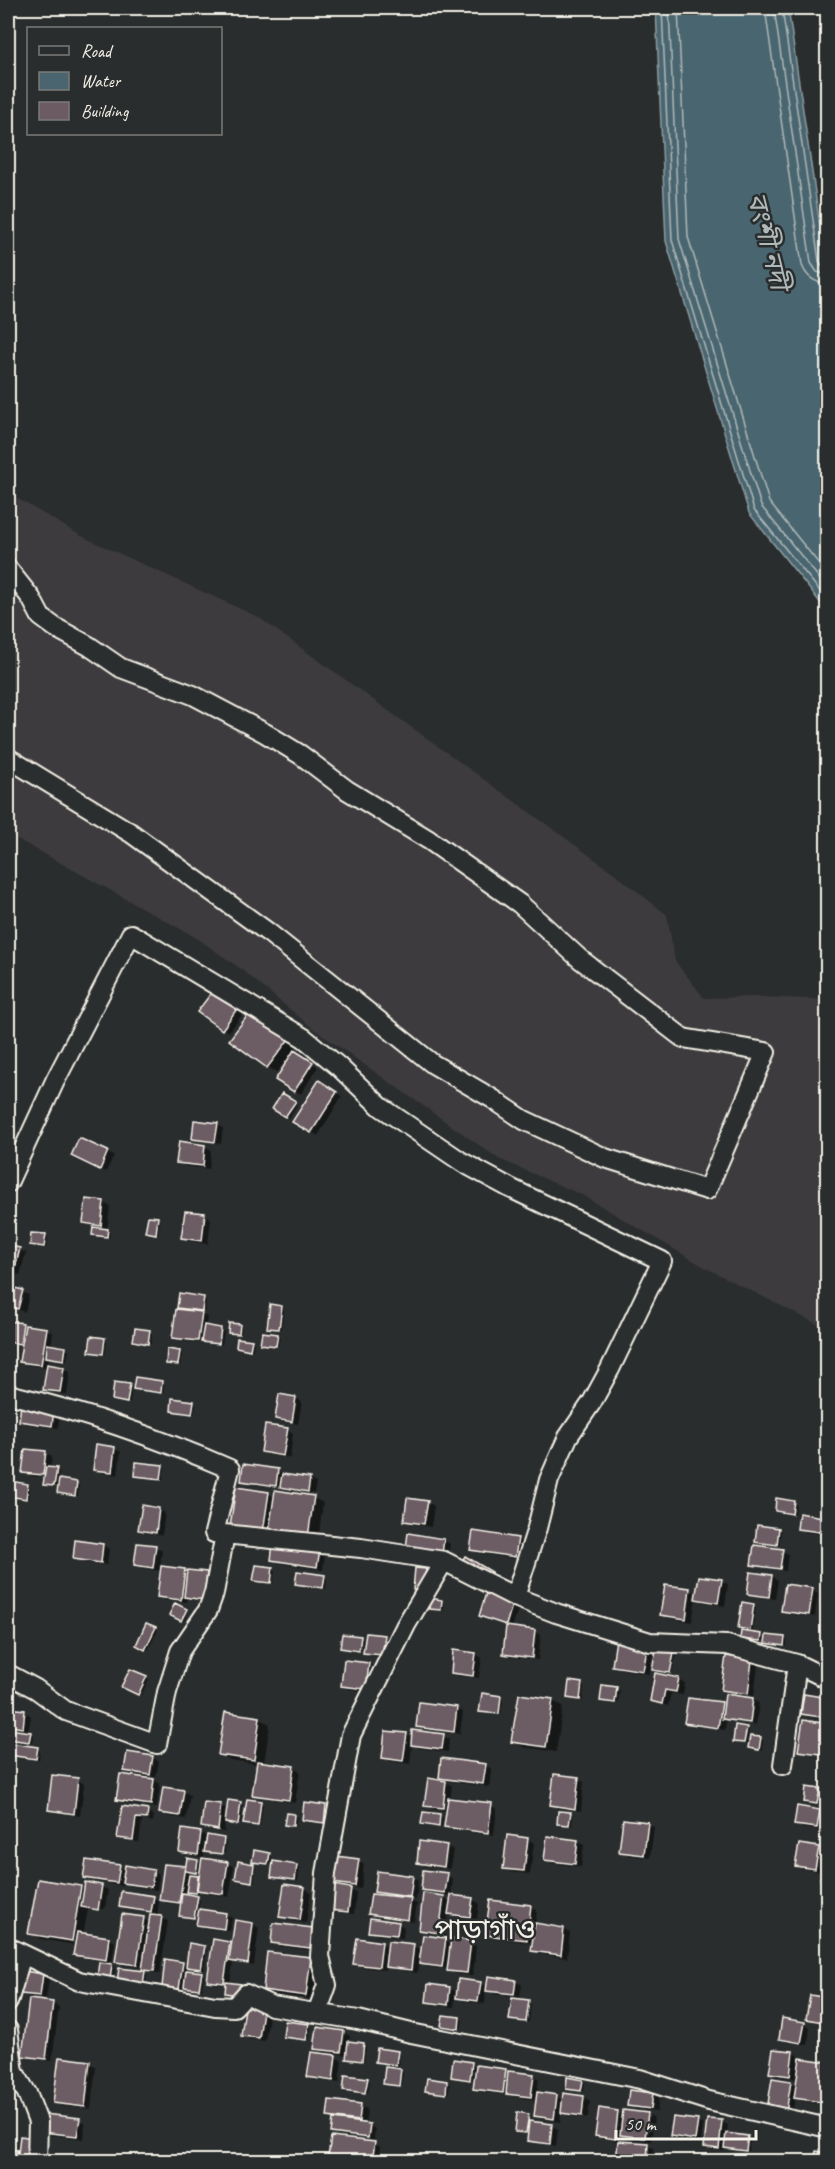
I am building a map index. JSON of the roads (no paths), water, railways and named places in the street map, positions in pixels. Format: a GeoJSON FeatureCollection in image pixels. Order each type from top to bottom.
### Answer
{"type":"FeatureCollection","features":[{"type":"Feature","properties":{"kind":"street"},"geometry":{"type":"LineString","coordinates":[[8,569],[42,616],[56,628],[89,646],[121,668],[193,695],[301,755],[347,790],[429,840],[520,904],[579,959],[683,1038],[766,1052],[707,1190],[605,1158],[524,1120],[493,1098],[433,1064],[269,933],[132,833],[8,758]]}},
{"type":"Feature","properties":{"kind":"street"},"geometry":{"type":"LineString","coordinates":[[8,1183],[55,1081],[131,934],[304,1038],[338,1066],[381,1107],[462,1162],[510,1188],[662,1261],[610,1369],[592,1402],[568,1437],[549,1480],[537,1528],[515,1597]]}},
{"type":"Feature","properties":{"kind":"street"},"geometry":{"type":"LineString","coordinates":[[8,1394],[88,1416],[142,1434],[230,1469],[214,1533],[349,1547],[444,1561],[515,1597],[556,1613],[650,1642],[727,1645],[797,1664],[828,1679]]}},
{"type":"Feature","properties":{"kind":"street"},"geometry":{"type":"LineString","coordinates":[[8,1674],[36,1689],[66,1711],[157,1744],[167,1692],[180,1651],[208,1610],[214,1593],[225,1534]]}},
{"type":"Feature","properties":{"kind":"street"},"geometry":{"type":"LineString","coordinates":[[317,2013],[327,1985],[320,1956],[326,1873],[351,1735],[406,1625],[444,1561]]}},
{"type":"Feature","properties":{"kind":"street"},"geometry":{"type":"LineString","coordinates":[[783,1766],[797,1664]]}},
{"type":"Feature","properties":{"kind":"street"},"geometry":{"type":"LineString","coordinates":[[8,2002],[15,1951],[79,1981],[234,2007],[246,1995],[272,2006],[317,2013],[640,2079],[709,2101],[828,2128]]}},
{"type":"Feature","properties":{"kind":"street"},"geometry":{"type":"LineString","coordinates":[[8,2030],[14,2072],[27,2093],[38,2122],[37,2162]]}},
{"type":"Feature","properties":{"kind":"water","name":"বংশী নদী"},"geometry":{"type":"Polygon","coordinates":[[[656,8],[788,8],[828,281],[827,611],[749,513],[666,241],[656,8]]]}},
{"type":"Feature","properties":{"kind":"district","name":"পাড়াগাঁও"},"geometry":{"type":"Point","coordinates":[485,1929]}}]}
